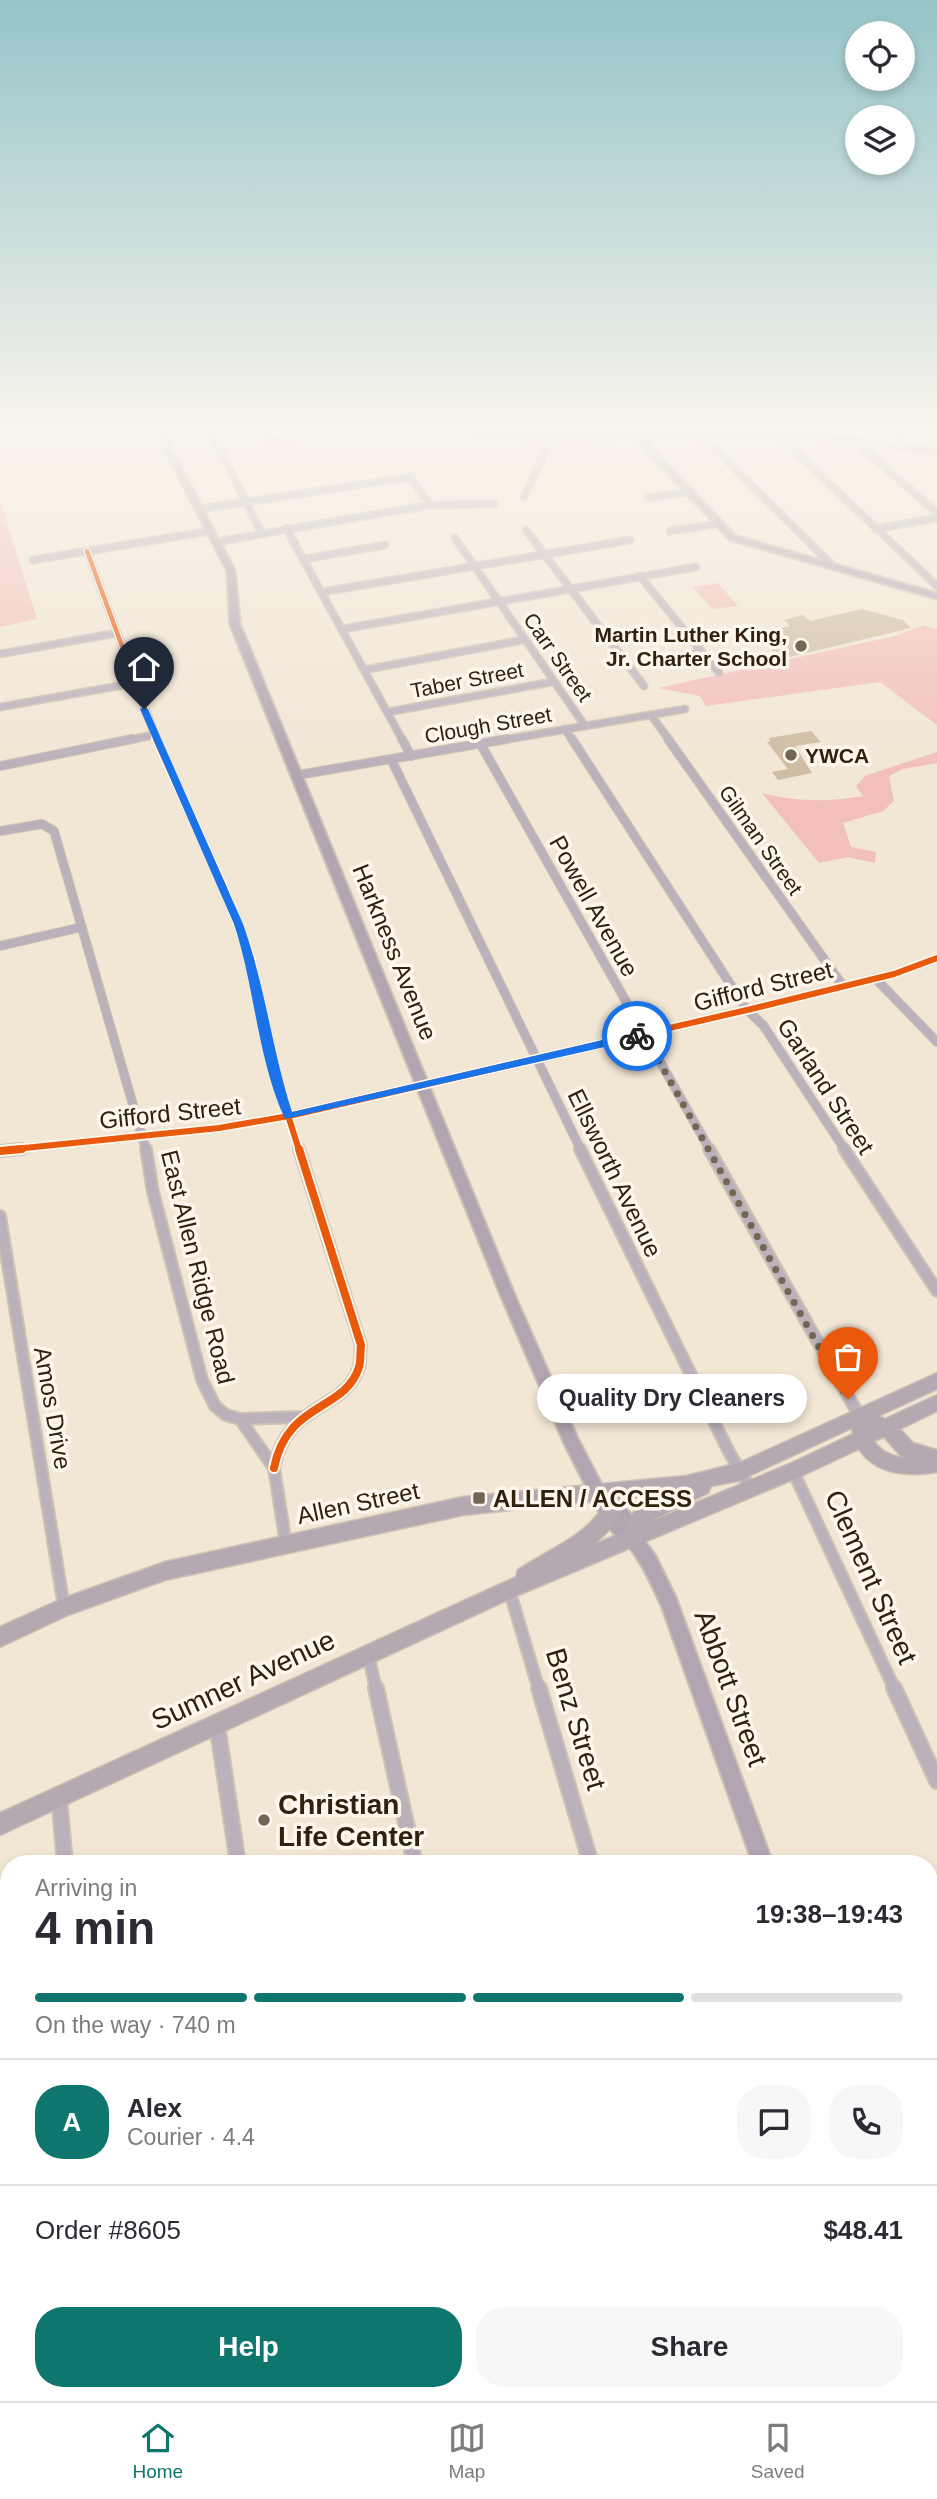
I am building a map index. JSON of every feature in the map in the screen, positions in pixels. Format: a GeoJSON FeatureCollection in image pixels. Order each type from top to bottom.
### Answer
{"type":"FeatureCollection","features":[{"type":"Feature","properties":{"kind":"main road","name":"Harkness Avenue"},"geometry":{"type":"LineString","coordinates":[[215,542],[233,579],[230,606],[235,624],[425,1085],[508,1296],[572,1443],[612,1511]]}},
{"type":"Feature","properties":{"kind":"main road"},"geometry":{"type":"LineString","coordinates":[[744,542],[937,596]]}},
{"type":"Feature","properties":{"kind":"main road"},"geometry":{"type":"LineString","coordinates":[[632,1538],[636,1521],[641,1516],[937,1381]]}},
{"type":"Feature","properties":{"kind":"main road","name":"Sumner Avenue"},"geometry":{"type":"LineString","coordinates":[[0,1824],[509,1588],[793,1471],[937,1403]]}},
{"type":"Feature","properties":{"kind":"main road"},"geometry":{"type":"LineString","coordinates":[[860,1417],[886,1427],[907,1450],[937,1458]]}},
{"type":"Feature","properties":{"kind":"main road"},"geometry":{"type":"LineString","coordinates":[[860,1417],[862,1438],[878,1457],[905,1468],[937,1464]]}},
{"type":"Feature","properties":{"kind":"main road","name":"Allen Street"},"geometry":{"type":"LineString","coordinates":[[0,1637],[64,1607],[165,1571],[474,1504],[686,1484],[740,1471]]}},
{"type":"Feature","properties":{"kind":"main road","name":"Sumner Avenue"},"geometry":{"type":"LineString","coordinates":[[509,1588],[543,1562],[588,1537],[612,1511]]}},
{"type":"Feature","properties":{"kind":"main road","name":"Abbott Street"},"geometry":{"type":"LineString","coordinates":[[612,1511],[618,1529],[632,1538],[649,1562],[670,1604],[760,1855]]}},
{"type":"Feature","properties":{"kind":"street"},"geometry":{"type":"LineString","coordinates":[[33,559],[142,542]]}},
{"type":"Feature","properties":{"kind":"street"},"geometry":{"type":"LineString","coordinates":[[294,542],[411,756]]}},
{"type":"Feature","properties":{"kind":"street","name":"Carr Street"},"geometry":{"type":"LineString","coordinates":[[458,542],[552,682],[585,726]]}},
{"type":"Feature","properties":{"kind":"street"},"geometry":{"type":"LineString","coordinates":[[535,542],[644,686]]}},
{"type":"Feature","properties":{"kind":"street"},"geometry":{"type":"LineString","coordinates":[[322,592],[617,542]]}},
{"type":"Feature","properties":{"kind":"street"},"geometry":{"type":"LineString","coordinates":[[809,542],[834,567]]}},
{"type":"Feature","properties":{"kind":"street"},"geometry":{"type":"LineString","coordinates":[[891,542],[937,586]]}},
{"type":"Feature","properties":{"kind":"street"},"geometry":{"type":"LineString","coordinates":[[304,559],[385,545]]}},
{"type":"Feature","properties":{"kind":"street"},"geometry":{"type":"LineString","coordinates":[[87,551],[154,735],[239,924],[251,959],[272,1065],[362,1353],[358,1372],[346,1388],[301,1416],[282,1436],[274,1468]]}},
{"type":"Feature","properties":{"kind":"street"},"geometry":{"type":"LineString","coordinates":[[343,629],[696,566]]}},
{"type":"Feature","properties":{"kind":"street"},"geometry":{"type":"LineString","coordinates":[[640,576],[719,673]]}},
{"type":"Feature","properties":{"kind":"street"},"geometry":{"type":"LineString","coordinates":[[0,654],[117,633]]}},
{"type":"Feature","properties":{"kind":"street"},"geometry":{"type":"LineString","coordinates":[[364,670],[523,640]]}},
{"type":"Feature","properties":{"kind":"street"},"geometry":{"type":"LineString","coordinates":[[657,660],[702,652]]}},
{"type":"Feature","properties":{"kind":"street","name":"Taber Street"},"geometry":{"type":"LineString","coordinates":[[388,712],[552,682]]}},
{"type":"Feature","properties":{"kind":"street"},"geometry":{"type":"LineString","coordinates":[[0,707],[135,683]]}},
{"type":"Feature","properties":{"kind":"street","name":"Clough Street"},"geometry":{"type":"LineString","coordinates":[[298,775],[685,709]]}},
{"type":"Feature","properties":{"kind":"street","name":"Gilman Street"},"geometry":{"type":"LineString","coordinates":[[651,715],[843,986]]}},
{"type":"Feature","properties":{"kind":"street","name":"Garland Street"},"geometry":{"type":"LineString","coordinates":[[565,729],[747,1010],[763,1025],[937,1291]]}},
{"type":"Feature","properties":{"kind":"street"},"geometry":{"type":"LineString","coordinates":[[0,766],[154,735]]}},
{"type":"Feature","properties":{"kind":"street","name":"Powell Avenue"},"geometry":{"type":"LineString","coordinates":[[481,743],[860,1417]]}},
{"type":"Feature","properties":{"kind":"street","name":"Ellsworth Avenue"},"geometry":{"type":"LineString","coordinates":[[391,759],[751,1489]]}},
{"type":"Feature","properties":{"kind":"street","name":"East Allen Ridge Road"},"geometry":{"type":"LineString","coordinates":[[0,831],[35,824],[46,824],[52,828],[144,1135],[153,1192],[202,1380],[220,1411],[240,1419],[274,1468],[286,1544]]}},
{"type":"Feature","properties":{"kind":"street"},"geometry":{"type":"LineString","coordinates":[[0,946],[82,927]]}},
{"type":"Feature","properties":{"kind":"street","name":"Gifford Street"},"geometry":{"type":"LineString","coordinates":[[0,1151],[219,1128],[289,1116],[747,1010],[875,978],[937,958]]}},
{"type":"Feature","properties":{"kind":"street"},"geometry":{"type":"LineString","coordinates":[[875,978],[937,1042]]}},
{"type":"Feature","properties":{"kind":"street","name":"Amos Drive"},"geometry":{"type":"LineString","coordinates":[[0,1216],[64,1607]]}},
{"type":"Feature","properties":{"kind":"street"},"geometry":{"type":"LineString","coordinates":[[240,1419],[301,1416]]}},
{"type":"Feature","properties":{"kind":"street","name":"Clement Street"},"geometry":{"type":"LineString","coordinates":[[793,1471],[937,1781]]}},
{"type":"Feature","properties":{"kind":"street","name":"Benz Street"},"geometry":{"type":"LineString","coordinates":[[509,1588],[589,1855]]}},
{"type":"Feature","properties":{"kind":"street"},"geometry":{"type":"LineString","coordinates":[[368,1653],[413,1855]]}},
{"type":"Feature","properties":{"kind":"street"},"geometry":{"type":"LineString","coordinates":[[217,1724],[237,1855]]}},
{"type":"Feature","properties":{"kind":"street"},"geometry":{"type":"LineString","coordinates":[[59,1797],[64,1855]]}},
{"type":"Feature","properties":{"kind":"shaded area"},"geometry":{"type":"Polygon","coordinates":[[[0,542],[13,542],[37,619],[0,627],[0,542]]]}},
{"type":"Feature","properties":{"kind":"shaded area"},"geometry":{"type":"Polygon","coordinates":[[[718,583],[738,606],[712,609],[693,587],[718,583]]]}},
{"type":"Feature","properties":{"kind":"shaded area"},"geometry":{"type":"Polygon","coordinates":[[[923,625],[937,629],[937,725],[880,682],[706,706],[700,696],[658,688],[895,636],[923,625]]]}},
{"type":"Feature","properties":{"kind":"shaded area"},"geometry":{"type":"Polygon","coordinates":[[[937,752],[937,763],[903,769],[889,776],[894,801],[883,811],[843,823],[851,847],[876,852],[875,863],[848,857],[819,863],[762,793],[812,800],[863,796],[856,786],[865,776],[937,752]]]}},
{"type":"Feature","properties":{"kind":"building","name":"Martin Luther King, Jr. Charter School"},"geometry":{"type":"Polygon","coordinates":[[[862,609],[903,620],[911,628],[781,659],[755,634],[790,626],[784,620],[803,615],[810,621],[862,609]]]}},
{"type":"Feature","properties":{"kind":"building","name":"YWCA"},"geometry":{"type":"Polygon","coordinates":[[[811,731],[821,742],[795,746],[812,773],[778,780],[772,772],[788,769],[767,742],[770,741],[769,738],[811,731]]]}},
{"type":"Feature","properties":{"kind":"cycle path"},"geometry":{"type":"LineString","coordinates":[[87,551],[154,735],[223,886],[251,959],[272,1065],[361,1345],[359,1367],[350,1383],[289,1429],[278,1446],[274,1468]]}},
{"type":"Feature","properties":{"kind":"cycle path"},"geometry":{"type":"LineString","coordinates":[[0,1151],[219,1128],[289,1116],[747,1010],[894,974],[937,958]]}},
{"type":"Feature","properties":{"kind":"way so far"},"geometry":{"type":"LineString","coordinates":[[637,1036],[644,1034],[848,1399]]}},
{"type":"Feature","properties":{"kind":"place","name":"Martin Luther King, Jr. Charter School"},"geometry":{"type":"Point","coordinates":[801,646]}},
{"type":"Feature","properties":{"kind":"place","name":"YWCA"},"geometry":{"type":"Point","coordinates":[791,755]}},
{"type":"Feature","properties":{"kind":"place","name":"Quality Dry Cleaners"},"geometry":{"type":"Point","coordinates":[848,1399]}},
{"type":"Feature","properties":{"kind":"place","name":"ALLEN / ACCESS"},"geometry":{"type":"Point","coordinates":[479,1498]}},
{"type":"Feature","properties":{"kind":"place","name":"Christian Life Center"},"geometry":{"type":"Point","coordinates":[264,1820]}},
{"type":"Feature","properties":{"kind":"route"},"geometry":{"type":"LineString","coordinates":[[144,709],[239,924],[251,959],[272,1065],[289,1116],[637,1036]]}}]}
